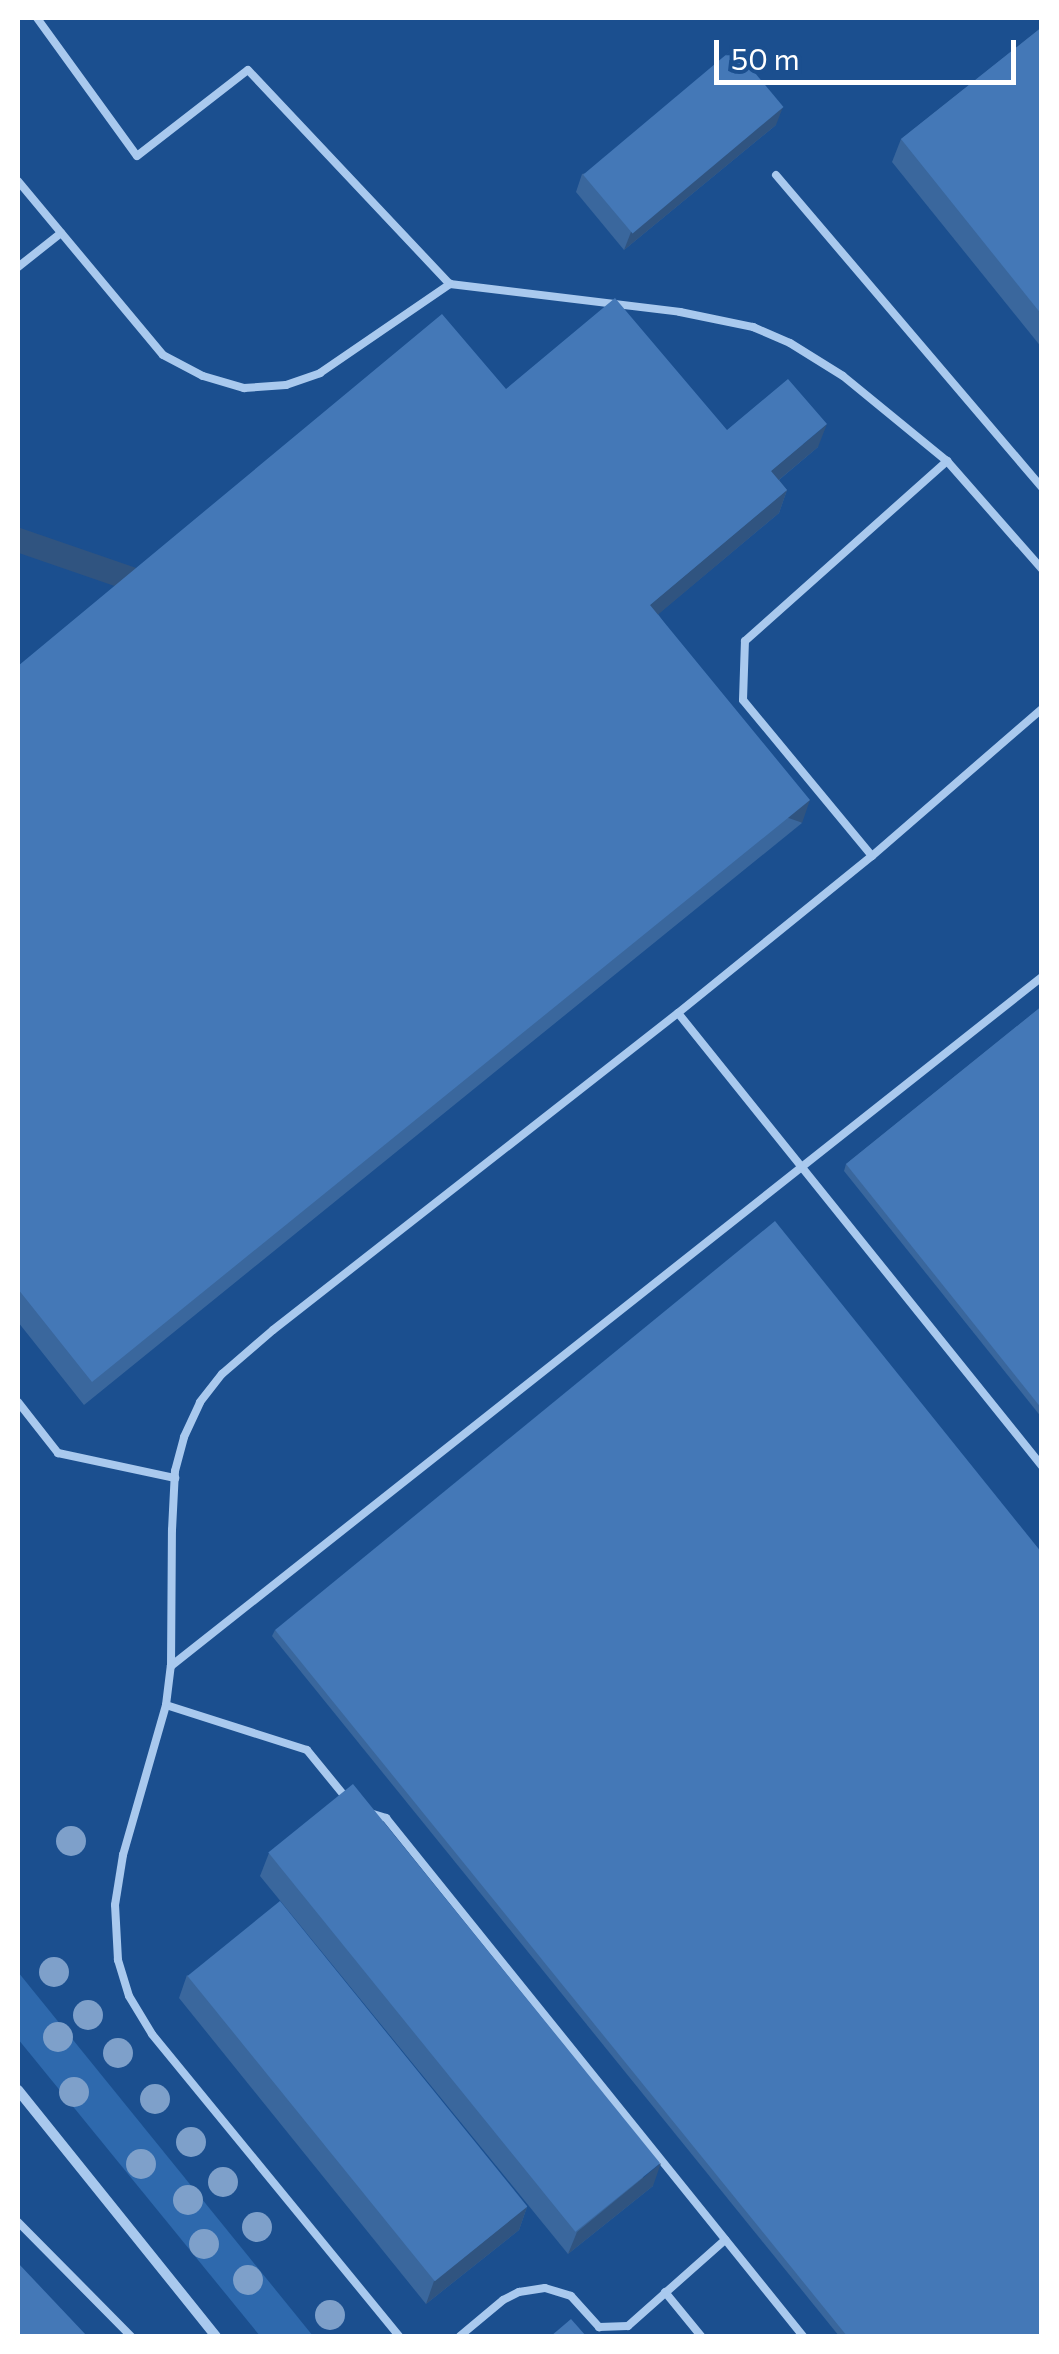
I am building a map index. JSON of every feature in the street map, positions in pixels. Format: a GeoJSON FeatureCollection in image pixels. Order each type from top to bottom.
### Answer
{"type":"FeatureCollection","features":[{"type":"Feature","properties":{"kind":"street"},"geometry":{"type":"LineString","coordinates":[[18,2090],[216,2336]]}},
{"type":"Feature","properties":{"kind":"lane"},"geometry":{"type":"LineString","coordinates":[[37,18],[137,156],[248,70],[450,284],[557,300],[617,302],[753,327],[790,343],[842,376],[947,462],[1042,569]]}},
{"type":"Feature","properties":{"kind":"lane"},"geometry":{"type":"LineString","coordinates":[[776,175],[1042,488]]}},
{"type":"Feature","properties":{"kind":"lane"},"geometry":{"type":"LineString","coordinates":[[18,180],[163,356],[204,376],[244,388],[286,385],[320,374],[450,284]]}},
{"type":"Feature","properties":{"kind":"lane"},"geometry":{"type":"LineString","coordinates":[[18,267],[61,233]]}},
{"type":"Feature","properties":{"kind":"lane"},"geometry":{"type":"LineString","coordinates":[[872,856],[743,700],[745,641],[947,462]]}},
{"type":"Feature","properties":{"kind":"lane"},"geometry":{"type":"LineString","coordinates":[[399,2336],[152,2034],[128,1996],[118,1960],[115,1905],[122,1855],[166,1705],[171,1666],[175,1478],[184,1437],[200,1402],[222,1374],[872,856],[1042,710]]}},
{"type":"Feature","properties":{"kind":"lane"},"geometry":{"type":"LineString","coordinates":[[171,1666],[799,1165],[1042,977]]}},
{"type":"Feature","properties":{"kind":"lane"},"geometry":{"type":"LineString","coordinates":[[678,1013],[1042,1466]]}},
{"type":"Feature","properties":{"kind":"lane"},"geometry":{"type":"LineString","coordinates":[[18,1402],[58,1453],[175,1478]]}},
{"type":"Feature","properties":{"kind":"lane"},"geometry":{"type":"LineString","coordinates":[[166,1705],[307,1750],[355,1809],[386,1818],[803,2336]]}},
{"type":"Feature","properties":{"kind":"lane"},"geometry":{"type":"LineString","coordinates":[[18,2222],[131,2336]]}},
{"type":"Feature","properties":{"kind":"lane"},"geometry":{"type":"LineString","coordinates":[[460,2336],[519,2292],[545,2288],[571,2296],[599,2326],[628,2326],[725,2240]]}},
{"type":"Feature","properties":{"kind":"lane"},"geometry":{"type":"LineString","coordinates":[[665,2292],[701,2336]]}},
{"type":"Feature","properties":{"kind":"shaded area"},"geometry":{"type":"Polygon","coordinates":[[[18,1972],[313,2336],[260,2336],[18,2039],[18,1972]]]}},
{"type":"Feature","properties":{"kind":"building"},"geometry":{"type":"Polygon","coordinates":[[[1042,27],[1042,315],[901,139],[1042,27]]]}},
{"type":"Feature","properties":{"kind":"building"},"geometry":{"type":"Polygon","coordinates":[[[734,48],[783,107],[633,234],[583,175],[734,48]]]}},
{"type":"Feature","properties":{"kind":"building"},"geometry":{"type":"Polygon","coordinates":[[[615,298],[727,430],[788,379],[827,424],[771,471],[787,490],[650,605],[810,800],[92,1382],[18,1289],[18,666],[442,314],[506,389],[615,298]]]}},
{"type":"Feature","properties":{"kind":"building"},"geometry":{"type":"Polygon","coordinates":[[[1042,1006],[1042,1409],[846,1164],[1042,1006]]]}},
{"type":"Feature","properties":{"kind":"building"},"geometry":{"type":"Polygon","coordinates":[[[775,1221],[1042,1553],[1042,2336],[847,2336],[275,1630],[775,1221]]]}},
{"type":"Feature","properties":{"kind":"building"},"geometry":{"type":"Polygon","coordinates":[[[353,1784],[660,2163],[575,2232],[268,1853],[353,1784]]]}},
{"type":"Feature","properties":{"kind":"building"},"geometry":{"type":"Polygon","coordinates":[[[280,1901],[527,2206],[435,2281],[188,1976],[280,1901]]]}},
{"type":"Feature","properties":{"kind":"building"},"geometry":{"type":"Polygon","coordinates":[[[18,2263],[87,2336],[18,2336],[18,2263]]]}},
{"type":"Feature","properties":{"kind":"building"},"geometry":{"type":"Polygon","coordinates":[[[571,2319],[586,2336],[551,2336],[571,2319]]]}}]}
